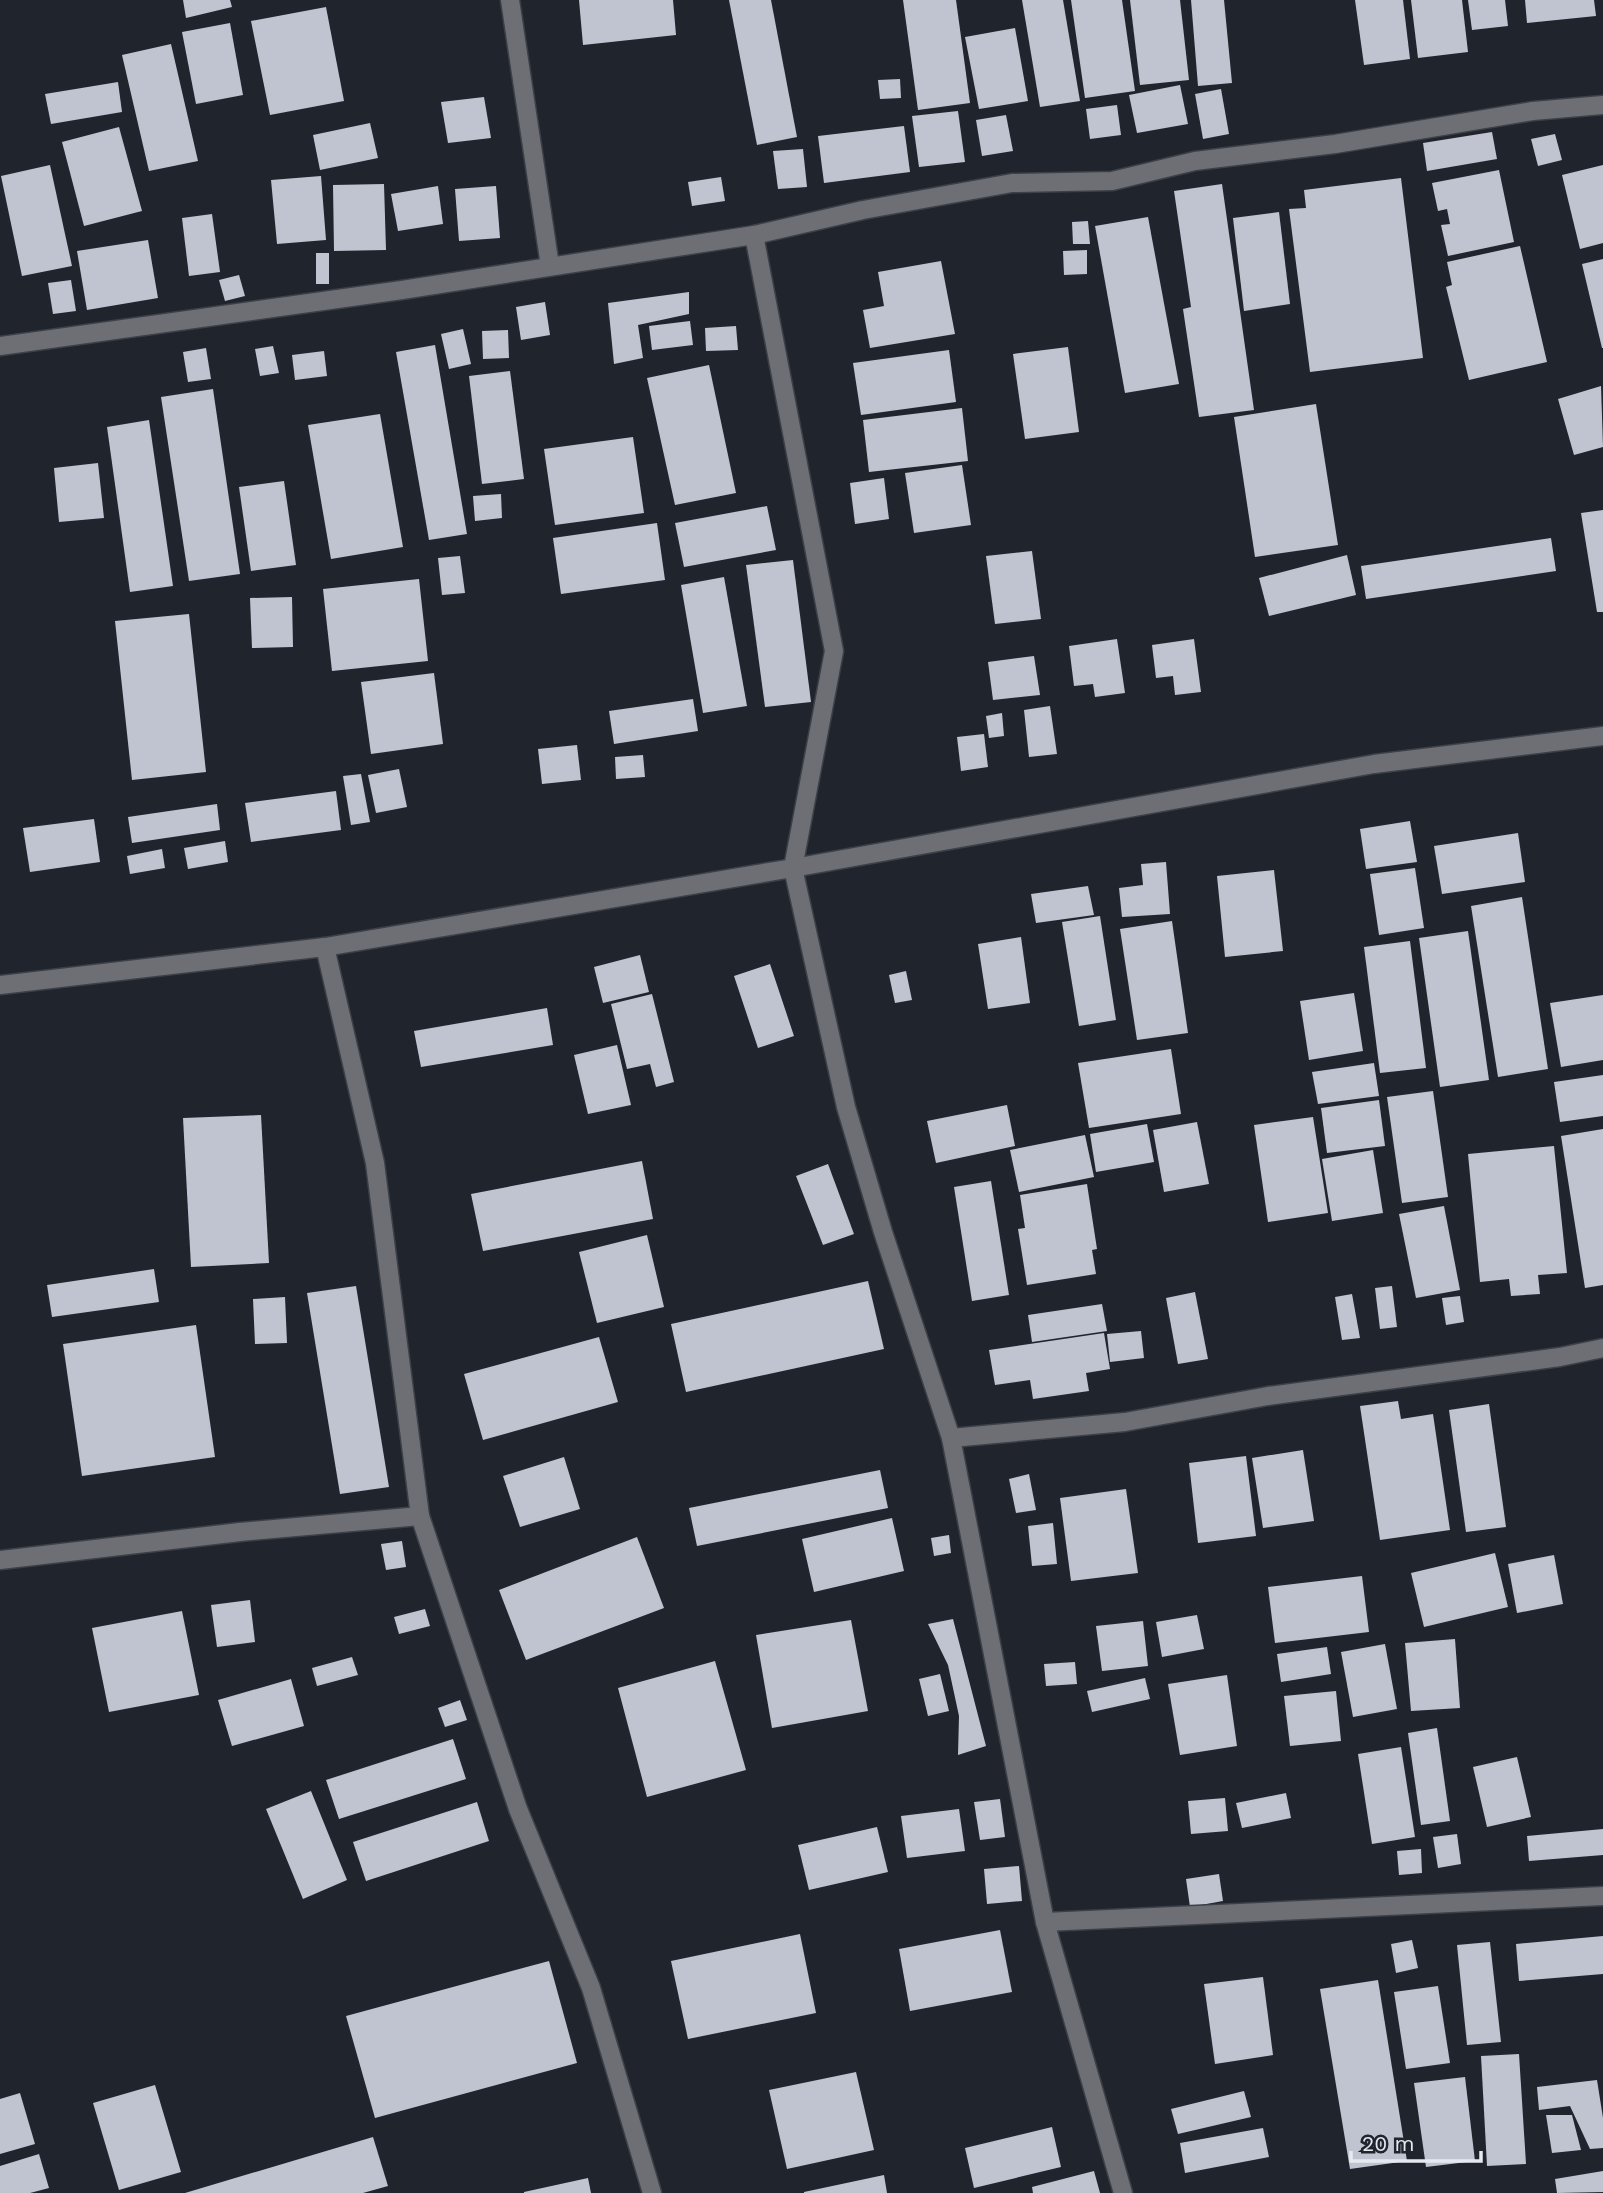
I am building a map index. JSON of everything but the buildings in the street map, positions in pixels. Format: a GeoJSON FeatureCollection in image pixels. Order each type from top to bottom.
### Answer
{"type":"FeatureCollection","features":[{"type":"Feature","properties":{"kind":"street"},"geometry":{"type":"LineString","coordinates":[[510,0],[550,267]]}},
{"type":"Feature","properties":{"kind":"street"},"geometry":{"type":"LineString","coordinates":[[0,346],[754,235],[863,209],[1012,183],[1112,181],[1195,161],[1335,144],[1533,111],[1603,105]]}},
{"type":"Feature","properties":{"kind":"street"},"geometry":{"type":"LineString","coordinates":[[754,235],[834,651],[793,868],[846,1107],[883,1232],[951,1438],[1045,1923],[1123,2193]]}},
{"type":"Feature","properties":{"kind":"street"},"geometry":{"type":"LineString","coordinates":[[0,985],[325,947],[793,868],[1374,764],[1603,736]]}},
{"type":"Feature","properties":{"kind":"street"},"geometry":{"type":"LineString","coordinates":[[325,947],[375,1163],[420,1516],[518,1809],[591,1988],[652,2193]]}},
{"type":"Feature","properties":{"kind":"street"},"geometry":{"type":"LineString","coordinates":[[951,1438],[1125,1422],[1268,1396],[1560,1357],[1603,1348]]}},
{"type":"Feature","properties":{"kind":"street"},"geometry":{"type":"LineString","coordinates":[[0,1560],[240,1532],[420,1516]]}},
{"type":"Feature","properties":{"kind":"street"},"geometry":{"type":"LineString","coordinates":[[1045,1923],[1603,1896]]}}]}
